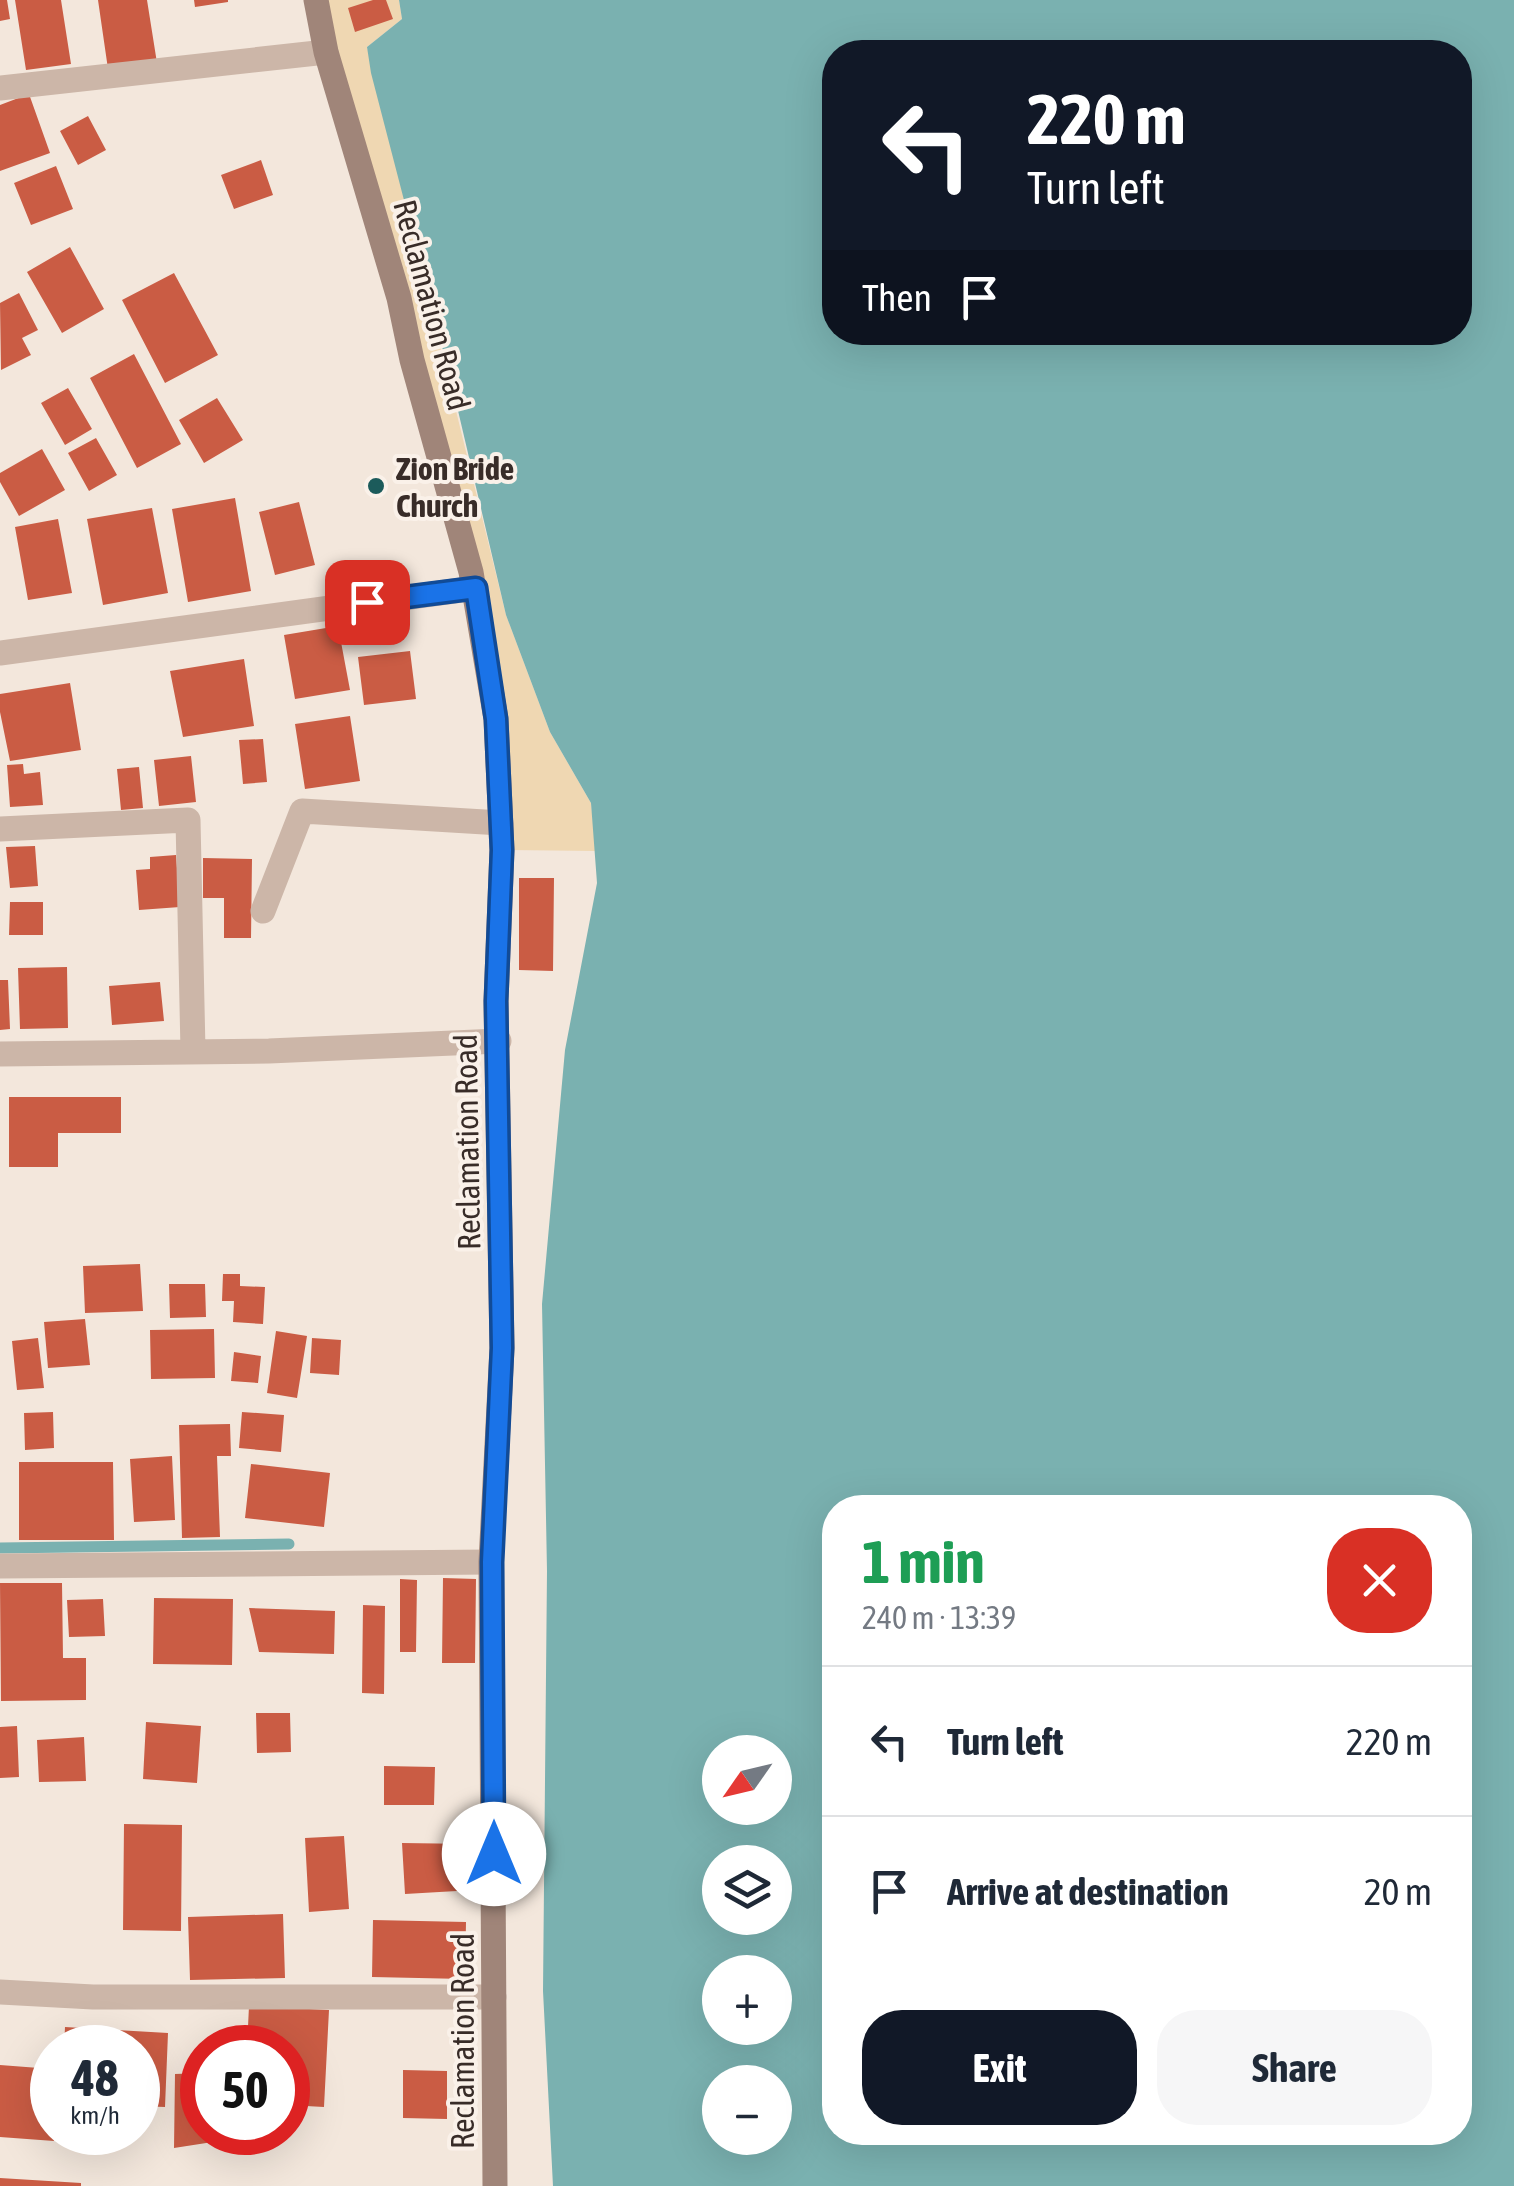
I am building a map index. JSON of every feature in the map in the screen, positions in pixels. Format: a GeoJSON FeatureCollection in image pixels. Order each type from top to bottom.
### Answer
{"type":"FeatureCollection","features":[{"type":"Feature","properties":{"kind":"main road","name":"Reclamation Road"},"geometry":{"type":"LineString","coordinates":[[316,0],[326,52],[399,298],[412,360],[476,588],[496,719],[501,823],[496,1001],[502,1348],[492,1562],[495,2186]]}},
{"type":"Feature","properties":{"kind":"street"},"geometry":{"type":"LineString","coordinates":[[0,88],[326,52]]}},
{"type":"Feature","properties":{"kind":"street"},"geometry":{"type":"LineString","coordinates":[[0,653],[476,588]]}},
{"type":"Feature","properties":{"kind":"street"},"geometry":{"type":"LineString","coordinates":[[263,911],[302,811],[501,823]]}},
{"type":"Feature","properties":{"kind":"street"},"geometry":{"type":"LineString","coordinates":[[0,829],[188,820],[193,1051]]}},
{"type":"Feature","properties":{"kind":"street"},"geometry":{"type":"LineString","coordinates":[[0,1054],[499,1041]]}},
{"type":"Feature","properties":{"kind":"street"},"geometry":{"type":"LineString","coordinates":[[0,1566],[492,1562]]}},
{"type":"Feature","properties":{"kind":"street"},"geometry":{"type":"LineString","coordinates":[[0,1992],[92,1997],[494,1998]]}},
{"type":"Feature","properties":{"kind":"sand"},"geometry":{"type":"Polygon","coordinates":[[[316,0],[399,0],[402,19],[367,47],[506,615],[550,732],[591,803],[596,851],[502,850],[496,719],[316,0]]]}},
{"type":"Feature","properties":{"kind":"water"},"geometry":{"type":"Polygon","coordinates":[[[399,0],[1514,0],[1514,2186],[553,2186],[543,1991],[547,1571],[542,1304],[565,1050],[597,883],[591,803],[550,732],[506,615],[452,385],[367,47],[402,19],[399,0]]]}},
{"type":"Feature","properties":{"kind":"building"},"geometry":{"type":"Polygon","coordinates":[[[0,0],[7,0],[10,19],[0,21],[0,0]]]}},
{"type":"Feature","properties":{"kind":"building"},"geometry":{"type":"Polygon","coordinates":[[[15,0],[61,0],[71,64],[26,70],[15,0]]]}},
{"type":"Feature","properties":{"kind":"building"},"geometry":{"type":"Polygon","coordinates":[[[98,0],[147,0],[157,63],[108,69],[98,0]]]}},
{"type":"Feature","properties":{"kind":"building"},"geometry":{"type":"Polygon","coordinates":[[[194,0],[228,0],[228,2],[195,7],[194,0]]]}},
{"type":"Feature","properties":{"kind":"building"},"geometry":{"type":"Polygon","coordinates":[[[386,0],[393,19],[355,32],[348,8],[386,0]]]}},
{"type":"Feature","properties":{"kind":"building"},"geometry":{"type":"Polygon","coordinates":[[[29,94],[50,153],[0,171],[0,105],[29,94]]]}},
{"type":"Feature","properties":{"kind":"building"},"geometry":{"type":"Polygon","coordinates":[[[88,116],[106,150],[78,165],[60,131],[88,116]]]}},
{"type":"Feature","properties":{"kind":"building"},"geometry":{"type":"Polygon","coordinates":[[[261,160],[273,195],[234,209],[221,175],[261,160]]]}},
{"type":"Feature","properties":{"kind":"building"},"geometry":{"type":"Polygon","coordinates":[[[56,166],[73,209],[31,225],[14,183],[56,166]]]}},
{"type":"Feature","properties":{"kind":"building"},"geometry":{"type":"Polygon","coordinates":[[[70,247],[104,309],[62,333],[27,272],[70,247]]]}},
{"type":"Feature","properties":{"kind":"building"},"geometry":{"type":"Polygon","coordinates":[[[174,273],[218,355],[165,383],[122,300],[174,273]]]}},
{"type":"Feature","properties":{"kind":"building"},"geometry":{"type":"Polygon","coordinates":[[[19,293],[38,330],[22,338],[31,355],[1,370],[0,303],[19,293]]]}},
{"type":"Feature","properties":{"kind":"building"},"geometry":{"type":"Polygon","coordinates":[[[134,354],[181,444],[137,468],[90,378],[134,354]]]}},
{"type":"Feature","properties":{"kind":"building"},"geometry":{"type":"Polygon","coordinates":[[[68,388],[92,429],[65,445],[41,403],[68,388]]]}},
{"type":"Feature","properties":{"kind":"building"},"geometry":{"type":"Polygon","coordinates":[[[217,398],[243,440],[204,463],[179,420],[217,398]]]}},
{"type":"Feature","properties":{"kind":"building"},"geometry":{"type":"Polygon","coordinates":[[[96,438],[117,475],[89,491],[68,453],[96,438]]]}},
{"type":"Feature","properties":{"kind":"building"},"geometry":{"type":"Polygon","coordinates":[[[42,449],[65,490],[19,516],[0,482],[0,473],[42,449]]]}},
{"type":"Feature","properties":{"kind":"building"},"geometry":{"type":"Polygon","coordinates":[[[235,498],[251,591],[188,602],[172,509],[235,498]]]}},
{"type":"Feature","properties":{"kind":"building"},"geometry":{"type":"Polygon","coordinates":[[[299,502],[315,565],[275,575],[259,512],[299,502]]]}},
{"type":"Feature","properties":{"kind":"building"},"geometry":{"type":"Polygon","coordinates":[[[152,508],[168,593],[103,605],[87,519],[152,508]]]}},
{"type":"Feature","properties":{"kind":"building"},"geometry":{"type":"Polygon","coordinates":[[[58,519],[72,593],[28,600],[15,527],[58,519]]]}},
{"type":"Feature","properties":{"kind":"building"},"geometry":{"type":"Polygon","coordinates":[[[338,626],[350,690],[295,699],[284,635],[338,626]]]}},
{"type":"Feature","properties":{"kind":"building"},"geometry":{"type":"Polygon","coordinates":[[[410,651],[416,699],[364,705],[358,657],[410,651]]]}},
{"type":"Feature","properties":{"kind":"building"},"geometry":{"type":"Polygon","coordinates":[[[244,659],[254,726],[183,737],[170,671],[244,659]]]}},
{"type":"Feature","properties":{"kind":"building"},"geometry":{"type":"Polygon","coordinates":[[[70,683],[81,750],[10,761],[0,694],[70,683]]]}},
{"type":"Feature","properties":{"kind":"building"},"geometry":{"type":"Polygon","coordinates":[[[350,716],[360,781],[305,789],[295,724],[350,716]]]}},
{"type":"Feature","properties":{"kind":"building"},"geometry":{"type":"Polygon","coordinates":[[[263,739],[267,782],[243,784],[239,740],[263,739]]]}},
{"type":"Feature","properties":{"kind":"building"},"geometry":{"type":"Polygon","coordinates":[[[191,756],[196,802],[159,806],[154,760],[191,756]]]}},
{"type":"Feature","properties":{"kind":"building"},"geometry":{"type":"Polygon","coordinates":[[[23,764],[24,774],[40,772],[43,805],[10,807],[7,765],[23,764]]]}},
{"type":"Feature","properties":{"kind":"building"},"geometry":{"type":"Polygon","coordinates":[[[139,767],[143,808],[121,810],[117,769],[139,767]]]}},
{"type":"Feature","properties":{"kind":"building"},"geometry":{"type":"Polygon","coordinates":[[[35,846],[38,886],[10,888],[6,847],[35,846]]]}},
{"type":"Feature","properties":{"kind":"building"},"geometry":{"type":"Polygon","coordinates":[[[176,855],[180,907],[139,910],[136,870],[150,869],[150,857],[176,855]]]}},
{"type":"Feature","properties":{"kind":"building"},"geometry":{"type":"Polygon","coordinates":[[[203,858],[252,859],[251,938],[224,938],[224,898],[203,898],[203,858]]]}},
{"type":"Feature","properties":{"kind":"building"},"geometry":{"type":"Polygon","coordinates":[[[519,878],[554,878],[553,971],[519,970],[519,878]]]}},
{"type":"Feature","properties":{"kind":"building"},"geometry":{"type":"Polygon","coordinates":[[[10,902],[43,902],[43,935],[9,935],[10,902]]]}},
{"type":"Feature","properties":{"kind":"building"},"geometry":{"type":"Polygon","coordinates":[[[67,967],[68,1028],[20,1029],[18,968],[67,967]]]}},
{"type":"Feature","properties":{"kind":"building"},"geometry":{"type":"Polygon","coordinates":[[[0,980],[8,980],[10,1029],[0,1030],[0,980]]]}},
{"type":"Feature","properties":{"kind":"building"},"geometry":{"type":"Polygon","coordinates":[[[160,982],[164,1021],[112,1025],[109,986],[160,982]]]}},
{"type":"Feature","properties":{"kind":"building"},"geometry":{"type":"Polygon","coordinates":[[[9,1097],[121,1097],[121,1133],[58,1133],[58,1167],[9,1167],[9,1097]]]}},
{"type":"Feature","properties":{"kind":"building"},"geometry":{"type":"Polygon","coordinates":[[[140,1264],[143,1311],[85,1313],[83,1266],[140,1264]]]}},
{"type":"Feature","properties":{"kind":"building"},"geometry":{"type":"Polygon","coordinates":[[[223,1274],[240,1274],[240,1286],[265,1287],[263,1324],[233,1322],[234,1301],[222,1301],[223,1274]]]}},
{"type":"Feature","properties":{"kind":"building"},"geometry":{"type":"Polygon","coordinates":[[[169,1284],[205,1284],[206,1317],[170,1318],[169,1284]]]}},
{"type":"Feature","properties":{"kind":"building"},"geometry":{"type":"Polygon","coordinates":[[[85,1319],[90,1365],[48,1368],[44,1322],[85,1319]]]}},
{"type":"Feature","properties":{"kind":"building"},"geometry":{"type":"Polygon","coordinates":[[[214,1329],[215,1378],[151,1379],[150,1330],[214,1329]]]}},
{"type":"Feature","properties":{"kind":"building"},"geometry":{"type":"Polygon","coordinates":[[[276,1331],[307,1336],[297,1398],[267,1393],[276,1331]]]}},
{"type":"Feature","properties":{"kind":"building"},"geometry":{"type":"Polygon","coordinates":[[[38,1338],[44,1388],[17,1390],[12,1341],[38,1338]]]}},
{"type":"Feature","properties":{"kind":"building"},"geometry":{"type":"Polygon","coordinates":[[[312,1338],[341,1340],[339,1375],[310,1373],[312,1338]]]}},
{"type":"Feature","properties":{"kind":"building"},"geometry":{"type":"Polygon","coordinates":[[[234,1352],[261,1356],[258,1383],[231,1381],[234,1352]]]}},
{"type":"Feature","properties":{"kind":"building"},"geometry":{"type":"Polygon","coordinates":[[[53,1412],[54,1448],[25,1450],[24,1413],[53,1412]]]}},
{"type":"Feature","properties":{"kind":"building"},"geometry":{"type":"Polygon","coordinates":[[[242,1412],[284,1415],[281,1452],[239,1448],[242,1412]]]}},
{"type":"Feature","properties":{"kind":"building"},"geometry":{"type":"Polygon","coordinates":[[[230,1424],[231,1456],[217,1456],[220,1537],[182,1538],[179,1425],[230,1424]]]}},
{"type":"Feature","properties":{"kind":"building"},"geometry":{"type":"Polygon","coordinates":[[[172,1456],[175,1520],[134,1522],[130,1459],[172,1456]]]}},
{"type":"Feature","properties":{"kind":"building"},"geometry":{"type":"Polygon","coordinates":[[[19,1462],[113,1462],[114,1540],[19,1540],[19,1462]]]}},
{"type":"Feature","properties":{"kind":"building"},"geometry":{"type":"Polygon","coordinates":[[[251,1464],[330,1473],[324,1527],[245,1518],[251,1464]]]}},
{"type":"Feature","properties":{"kind":"building"},"geometry":{"type":"Polygon","coordinates":[[[443,1578],[476,1579],[475,1663],[442,1663],[443,1578]]]}},
{"type":"Feature","properties":{"kind":"building"},"geometry":{"type":"Polygon","coordinates":[[[400,1579],[417,1580],[416,1652],[400,1652],[400,1579]]]}},
{"type":"Feature","properties":{"kind":"building"},"geometry":{"type":"Polygon","coordinates":[[[0,1583],[62,1583],[63,1658],[86,1658],[86,1700],[1,1701],[0,1583]]]}},
{"type":"Feature","properties":{"kind":"building"},"geometry":{"type":"Polygon","coordinates":[[[154,1598],[233,1599],[232,1665],[153,1664],[154,1598]]]}},
{"type":"Feature","properties":{"kind":"building"},"geometry":{"type":"Polygon","coordinates":[[[103,1599],[105,1636],[69,1637],[67,1600],[103,1599]]]}},
{"type":"Feature","properties":{"kind":"building"},"geometry":{"type":"Polygon","coordinates":[[[363,1605],[385,1606],[384,1694],[362,1693],[363,1605]]]}},
{"type":"Feature","properties":{"kind":"building"},"geometry":{"type":"Polygon","coordinates":[[[249,1608],[335,1611],[334,1654],[259,1652],[249,1608]]]}},
{"type":"Feature","properties":{"kind":"building"},"geometry":{"type":"Polygon","coordinates":[[[256,1713],[290,1713],[291,1752],[257,1753],[256,1713]]]}},
{"type":"Feature","properties":{"kind":"building"},"geometry":{"type":"Polygon","coordinates":[[[146,1722],[201,1726],[197,1783],[143,1779],[146,1722]]]}},
{"type":"Feature","properties":{"kind":"building"},"geometry":{"type":"Polygon","coordinates":[[[17,1726],[19,1777],[0,1778],[0,1727],[17,1726]]]}},
{"type":"Feature","properties":{"kind":"building"},"geometry":{"type":"Polygon","coordinates":[[[84,1737],[86,1781],[39,1782],[37,1740],[84,1737]]]}},
{"type":"Feature","properties":{"kind":"building"},"geometry":{"type":"Polygon","coordinates":[[[384,1766],[435,1767],[434,1805],[384,1805],[384,1766]]]}},
{"type":"Feature","properties":{"kind":"building"},"geometry":{"type":"Polygon","coordinates":[[[124,1824],[182,1825],[181,1931],[123,1930],[124,1824]]]}},
{"type":"Feature","properties":{"kind":"building"},"geometry":{"type":"Polygon","coordinates":[[[344,1836],[349,1909],[309,1912],[305,1838],[344,1836]]]}},
{"type":"Feature","properties":{"kind":"building"},"geometry":{"type":"Polygon","coordinates":[[[402,1843],[473,1844],[474,1890],[405,1894],[402,1843]]]}},
{"type":"Feature","properties":{"kind":"building"},"geometry":{"type":"Polygon","coordinates":[[[283,1914],[285,1978],[190,1980],[188,1917],[283,1914]]]}},
{"type":"Feature","properties":{"kind":"building"},"geometry":{"type":"Polygon","coordinates":[[[373,1920],[466,1922],[465,1979],[372,1977],[373,1920]]]}},
{"type":"Feature","properties":{"kind":"building"},"geometry":{"type":"Polygon","coordinates":[[[249,2006],[329,2010],[324,2107],[310,2106],[310,2025],[248,2025],[249,2006]]]}},
{"type":"Feature","properties":{"kind":"building"},"geometry":{"type":"Polygon","coordinates":[[[160,2033],[168,2033],[165,2107],[160,2107],[160,2033]]]}},
{"type":"Feature","properties":{"kind":"building"},"geometry":{"type":"Polygon","coordinates":[[[0,2065],[30,2067],[30,2139],[0,2137],[0,2065]]]}},
{"type":"Feature","properties":{"kind":"building"},"geometry":{"type":"Polygon","coordinates":[[[403,2070],[447,2071],[447,2119],[403,2118],[403,2070]]]}},
{"type":"Feature","properties":{"kind":"building"},"geometry":{"type":"Polygon","coordinates":[[[175,2074],[180,2074],[180,2147],[174,2148],[175,2074]]]}},
{"type":"Feature","properties":{"kind":"building"},"geometry":{"type":"Polygon","coordinates":[[[0,2178],[81,2183],[81,2186],[0,2186],[0,2178]]]}},
{"type":"Feature","properties":{"kind":"waterway"},"geometry":{"type":"LineString","coordinates":[[0,1548],[289,1544]]}},
{"type":"Feature","properties":{"kind":"place","name":"Zion Bride Church"},"geometry":{"type":"Point","coordinates":[376,486]}},
{"type":"Feature","properties":{"kind":"route"},"geometry":{"type":"LineString","coordinates":[[367,602],[476,588],[496,719],[502,850],[496,1001],[502,1348],[492,1562],[494,1854]]}}]}
